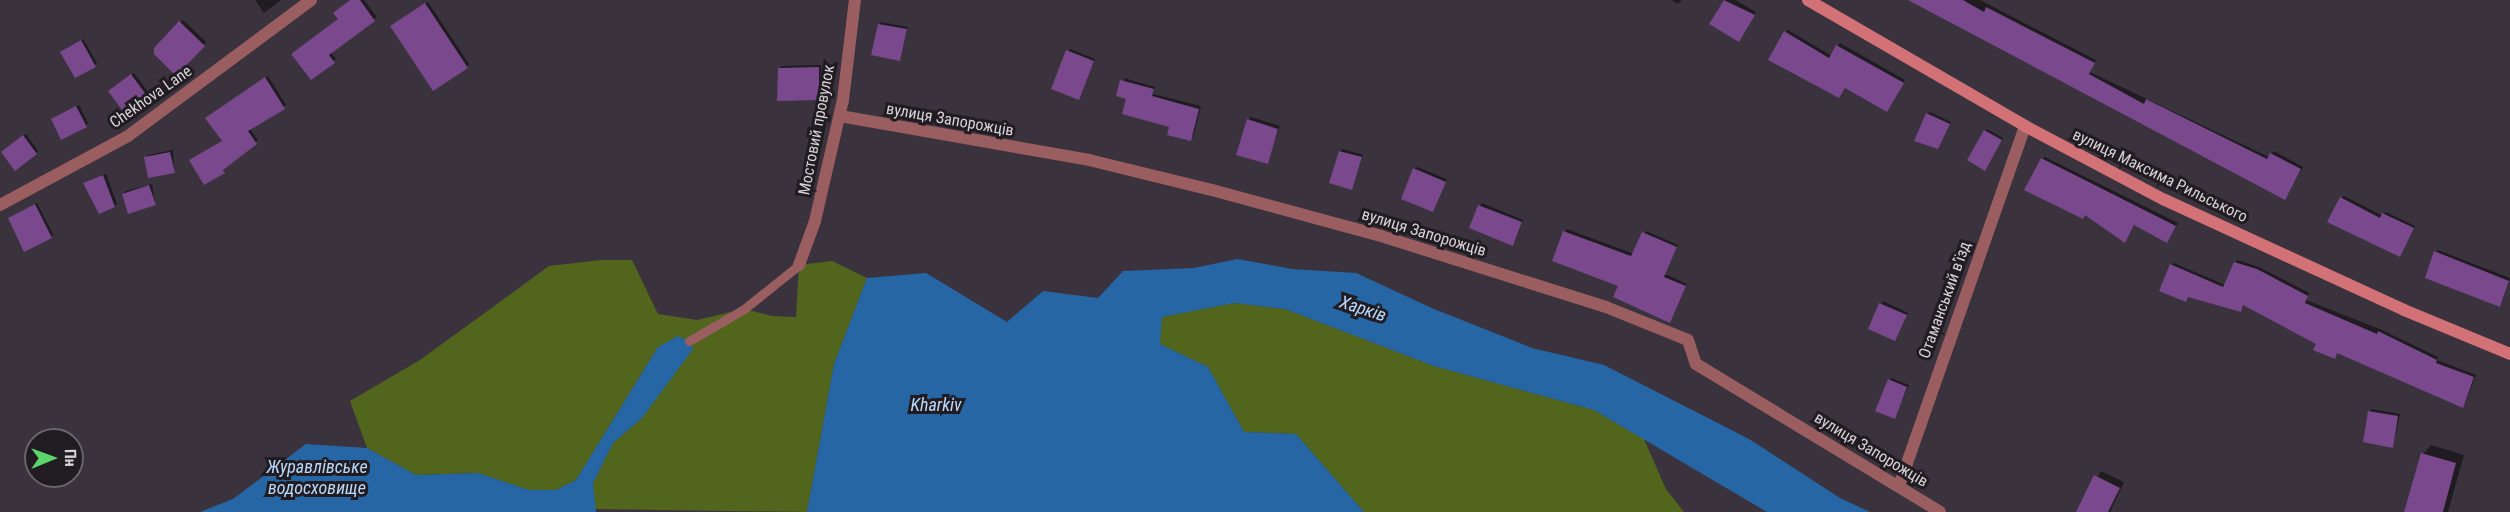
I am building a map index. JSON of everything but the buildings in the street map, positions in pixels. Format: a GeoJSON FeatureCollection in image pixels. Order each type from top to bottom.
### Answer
{"type":"FeatureCollection","features":[{"type":"Feature","properties":{"kind":"main road","name":"вулиця Максима Рильського"},"geometry":{"type":"LineString","coordinates":[[1808,0],[2025,126],[2165,200],[2404,310],[2510,354]]}},
{"type":"Feature","properties":{"kind":"street","name":"Chekhova Lane"},"geometry":{"type":"LineString","coordinates":[[0,205],[128,136],[310,0]]}},
{"type":"Feature","properties":{"kind":"street","name":"Мостовий провулок"},"geometry":{"type":"LineString","coordinates":[[799,265],[815,221],[840,116],[855,0]]}},
{"type":"Feature","properties":{"kind":"street","name":"вулиця Запорожців"},"geometry":{"type":"LineString","coordinates":[[840,116],[1111,165],[1381,236],[1606,307],[1688,339],[1696,364],[1940,512]]}},
{"type":"Feature","properties":{"kind":"street","name":"Отаманський в'їзд"},"geometry":{"type":"LineString","coordinates":[[1899,486],[2025,126]]}},
{"type":"Feature","properties":{"kind":"lane"},"geometry":{"type":"LineString","coordinates":[[689,341],[744,309],[799,265]]}},
{"type":"Feature","properties":{"kind":"green space"},"geometry":{"type":"Polygon","coordinates":[[[601,260],[632,260],[658,314],[697,320],[744,309],[772,316],[796,317],[799,265],[832,261],[867,278],[834,364],[807,512],[593,509],[593,483],[613,443],[642,418],[658,347],[576,480],[556,490],[529,490],[478,473],[416,475],[367,448],[350,401],[420,360],[549,266],[601,260]]]}},
{"type":"Feature","properties":{"kind":"green space"},"geometry":{"type":"Polygon","coordinates":[[[1234,303],[1285,309],[1434,366],[1594,410],[1644,439],[1666,489],[1684,512],[1364,512],[1296,434],[1244,432],[1208,367],[1160,344],[1161,317],[1234,303]]]}},
{"type":"Feature","properties":{"kind":"water","name":"Kharkiv"},"geometry":{"type":"Polygon","coordinates":[[[1237,259],[1292,269],[1356,273],[1434,309],[1532,348],[1604,365],[1749,439],[1840,498],[1870,512],[1767,512],[1594,410],[1434,366],[1285,309],[1234,303],[1162,317],[1160,344],[1208,367],[1244,432],[1296,434],[1364,512],[807,512],[834,364],[867,278],[926,273],[1007,322],[1043,291],[1098,298],[1123,271],[1194,268],[1237,259]]]}},
{"type":"Feature","properties":{"kind":"water","name":"Журавлівське водосховище"},"geometry":{"type":"Polygon","coordinates":[[[678,336],[689,341],[693,349],[642,418],[613,443],[593,483],[596,512],[200,512],[233,499],[306,444],[367,448],[416,475],[478,473],[529,490],[556,490],[576,480],[658,347],[678,336]]]}},
{"type":"Feature","properties":{"kind":"water label","name":"Харків"},"geometry":{"type":"Point","coordinates":[1363,309]}}]}
